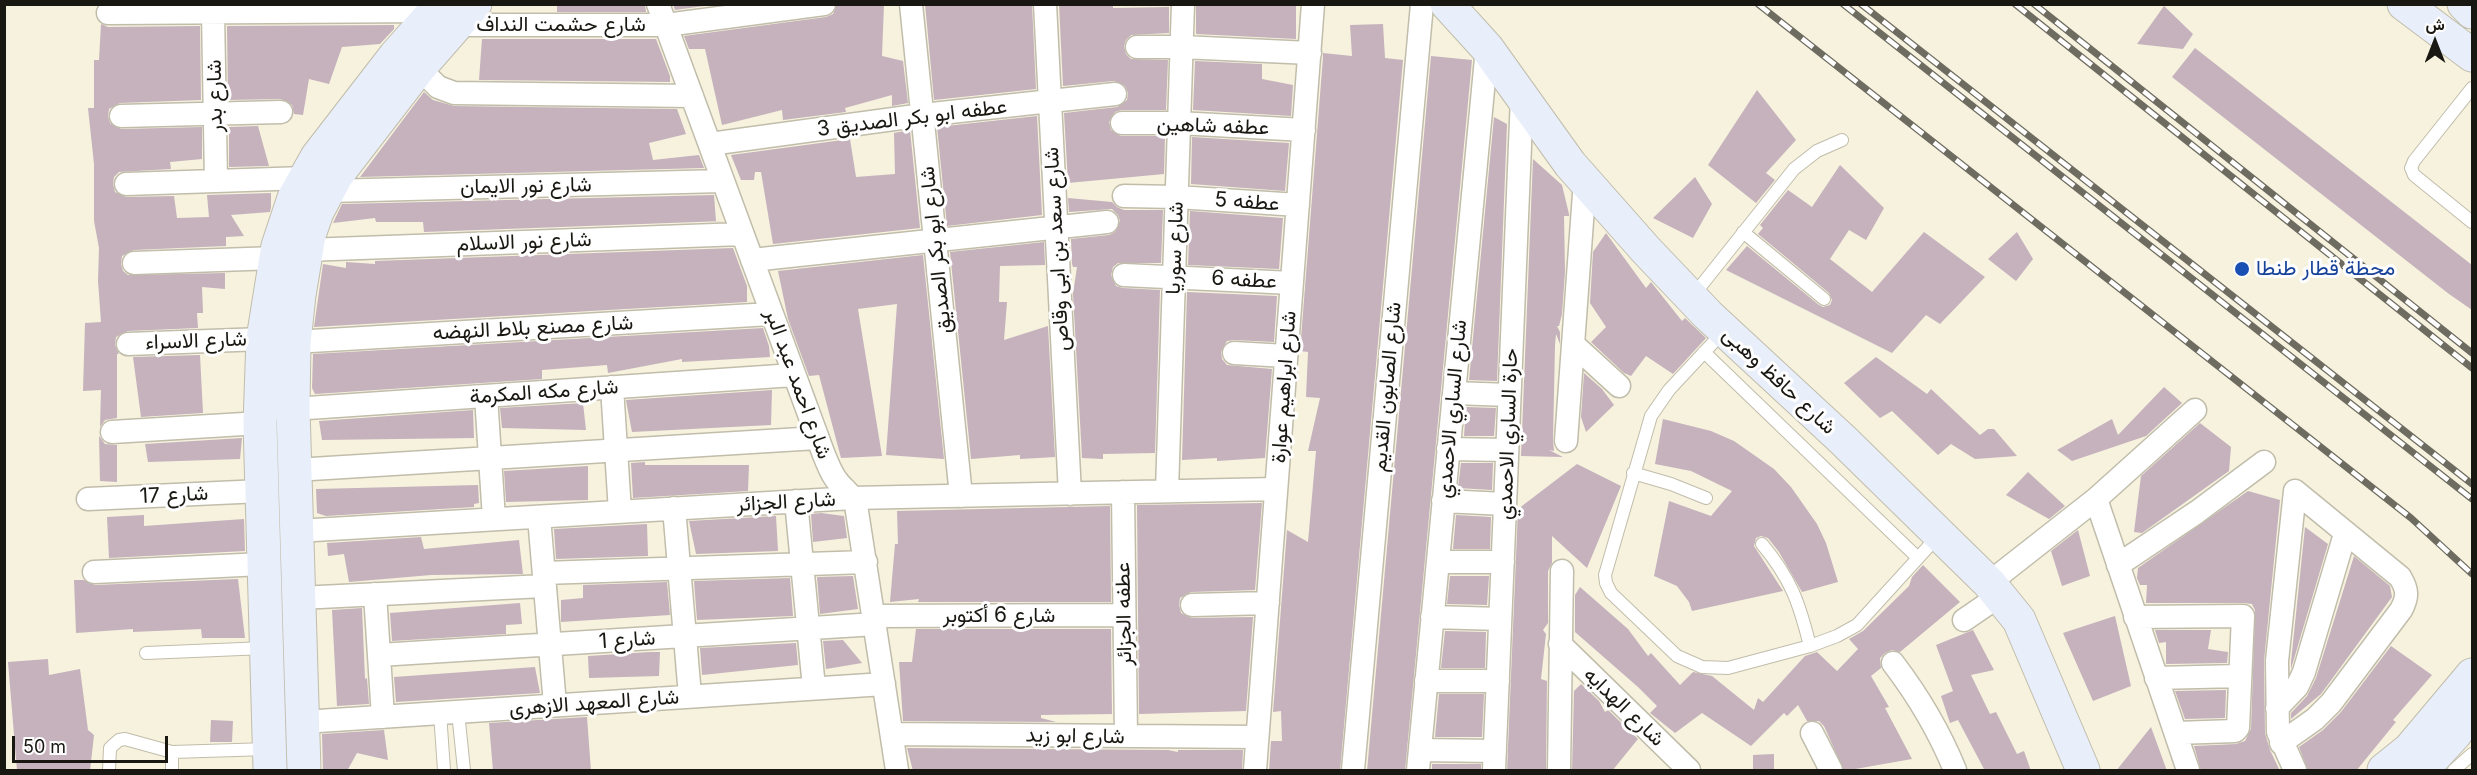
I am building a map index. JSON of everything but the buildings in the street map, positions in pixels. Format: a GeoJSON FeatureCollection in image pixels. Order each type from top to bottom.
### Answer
{"type":"FeatureCollection","features":[{"type":"Feature","properties":{"kind":"main road"},"geometry":{"type":"LineString","coordinates":[[2404,4],[2472,55]]}},
{"type":"Feature","properties":{"kind":"main road"},"geometry":{"type":"LineString","coordinates":[[2464,4],[2472,12]]}},
{"type":"Feature","properties":{"kind":"main road"},"geometry":{"type":"LineString","coordinates":[[269,760],[260,423],[279,340],[291,254],[294,198],[336,176],[419,68],[452,11]]}},
{"type":"Feature","properties":{"kind":"main road"},"geometry":{"type":"LineString","coordinates":[[317,184],[324,148],[395,56],[452,11]]}},
{"type":"Feature","properties":{"kind":"main road","name":"شارع حافظ وهبى"},"geometry":{"type":"LineString","coordinates":[[1464,21],[1570,164],[1692,298],[1715,341],[1940,534],[1994,589],[2019,620],[2084,771]]}},
{"type":"Feature","properties":{"kind":"main road"},"geometry":{"type":"LineString","coordinates":[[279,340],[293,409],[304,771]]}},
{"type":"Feature","properties":{"kind":"main road"},"geometry":{"type":"LineString","coordinates":[[266,648],[300,647]]}},
{"type":"Feature","properties":{"kind":"main road"},"geometry":{"type":"LineString","coordinates":[[2384,771],[2409,750],[2472,675]]}},
{"type":"Feature","properties":{"kind":"main road"},"geometry":{"type":"LineString","coordinates":[[2422,771],[2472,710]]}},
{"type":"Feature","properties":{"kind":"street","name":"شارع حشمت النداف"},"geometry":{"type":"LineString","coordinates":[[108,13],[452,11],[662,15],[824,4]]}},
{"type":"Feature","properties":{"kind":"street","name":"شارع ابو بكر الصديق"},"geometry":{"type":"LineString","coordinates":[[911,4],[961,496]]}},
{"type":"Feature","properties":{"kind":"street","name":"شارع سعد بن ابى وقاص"},"geometry":{"type":"LineString","coordinates":[[1045,4],[1070,494]]}},
{"type":"Feature","properties":{"kind":"street","name":"شارع سوريا"},"geometry":{"type":"LineString","coordinates":[[1167,491],[1183,4]]}},
{"type":"Feature","properties":{"kind":"street","name":"شارع ابراهيم عوارة"},"geometry":{"type":"LineString","coordinates":[[1255,771],[1313,4]]}},
{"type":"Feature","properties":{"kind":"street","name":"شارع الصابون القديم"},"geometry":{"type":"LineString","coordinates":[[1353,771],[1422,4]]}},
{"type":"Feature","properties":{"kind":"street","name":"شارع بدر"},"geometry":{"type":"LineString","coordinates":[[213,12],[216,180]]}},
{"type":"Feature","properties":{"kind":"street","name":"شارع احمد عبد البر"},"geometry":{"type":"LineString","coordinates":[[662,15],[830,471],[853,498],[866,562],[897,771]]}},
{"type":"Feature","properties":{"kind":"street","name":"شارع الساري الاحمدي"},"geometry":{"type":"LineString","coordinates":[[1419,760],[1454,393],[1464,21]]}},
{"type":"Feature","properties":{"kind":"street"},"geometry":{"type":"LineString","coordinates":[[1137,47],[1182,46],[1310,53]]}},
{"type":"Feature","properties":{"kind":"street"},"geometry":{"type":"LineString","coordinates":[[419,68],[438,87],[454,93],[692,96]]}},
{"type":"Feature","properties":{"kind":"street","name":"عطفه ابو بكر الصديق 3"},"geometry":{"type":"LineString","coordinates":[[710,144],[923,115],[1115,94]]}},
{"type":"Feature","properties":{"kind":"street","name":"حارة الساري الاحمدي"},"geometry":{"type":"LineString","coordinates":[[1495,761],[1522,97]]}},
{"type":"Feature","properties":{"kind":"street"},"geometry":{"type":"LineString","coordinates":[[121,116],[281,112]]}},
{"type":"Feature","properties":{"kind":"street","name":"عطفه شاهين"},"geometry":{"type":"LineString","coordinates":[[1122,123],[1179,123],[1304,130]]}},
{"type":"Feature","properties":{"kind":"street","name":"شارع نور الايمان"},"geometry":{"type":"LineString","coordinates":[[126,184],[216,180],[317,184],[723,181]]}},
{"type":"Feature","properties":{"kind":"street"},"geometry":{"type":"LineString","coordinates":[[1566,441],[1585,180]]}},
{"type":"Feature","properties":{"kind":"street","name":"عطفه 5"},"geometry":{"type":"LineString","coordinates":[[1124,196],[1298,205]]}},
{"type":"Feature","properties":{"kind":"street"},"geometry":{"type":"LineString","coordinates":[[752,261],[1107,222]]}},
{"type":"Feature","properties":{"kind":"street","name":"شارع نور الاسلام"},"geometry":{"type":"LineString","coordinates":[[134,263],[742,234]]}},
{"type":"Feature","properties":{"kind":"street","name":"عطفه 6"},"geometry":{"type":"LineString","coordinates":[[1124,275],[1292,283]]}},
{"type":"Feature","properties":{"kind":"street","name":"شارع مصنع بلاط النهضه"},"geometry":{"type":"LineString","coordinates":[[279,340],[771,314]]}},
{"type":"Feature","properties":{"kind":"street","name":"شارع الاسراء"},"geometry":{"type":"LineString","coordinates":[[128,344],[279,340]]}},
{"type":"Feature","properties":{"kind":"street"},"geometry":{"type":"LineString","coordinates":[[1573,344],[1619,386]]}},
{"type":"Feature","properties":{"kind":"street"},"geometry":{"type":"LineString","coordinates":[[1234,353],[1286,356]]}},
{"type":"Feature","properties":{"kind":"street","name":"شارع مكه المكرمة"},"geometry":{"type":"LineString","coordinates":[[293,409],[794,375]]}},
{"type":"Feature","properties":{"kind":"street"},"geometry":{"type":"LineString","coordinates":[[612,387],[620,512]]}},
{"type":"Feature","properties":{"kind":"street"},"geometry":{"type":"LineString","coordinates":[[1454,393],[1509,395]]}},
{"type":"Feature","properties":{"kind":"street"},"geometry":{"type":"LineString","coordinates":[[486,396],[494,519]]}},
{"type":"Feature","properties":{"kind":"street"},"geometry":{"type":"LineString","coordinates":[[1964,620],[1994,589],[2195,410]]}},
{"type":"Feature","properties":{"kind":"street"},"geometry":{"type":"LineString","coordinates":[[112,432],[260,423]]}},
{"type":"Feature","properties":{"kind":"street"},"geometry":{"type":"LineString","coordinates":[[295,470],[817,438]]}},
{"type":"Feature","properties":{"kind":"street"},"geometry":{"type":"LineString","coordinates":[[1449,449],[1507,450]]}},
{"type":"Feature","properties":{"kind":"street"},"geometry":{"type":"LineString","coordinates":[[2118,565],[2264,462]]}},
{"type":"Feature","properties":{"kind":"street","name":"شارع الجزائر"},"geometry":{"type":"LineString","coordinates":[[297,531],[853,498],[1276,489]]}},
{"type":"Feature","properties":{"kind":"street","name":"شارع 17"},"geometry":{"type":"LineString","coordinates":[[88,499],[261,491]]}},
{"type":"Feature","properties":{"kind":"street"},"geometry":{"type":"LineString","coordinates":[[2281,743],[2315,719],[2331,703],[2406,601],[2407,591],[2400,577],[2295,491],[2277,661],[2277,708],[2281,743],[2295,771]]}},
{"type":"Feature","properties":{"kind":"street","name":"عطفه الجزائر"},"geometry":{"type":"LineString","coordinates":[[1123,492],[1126,736]]}},
{"type":"Feature","properties":{"kind":"street"},"geometry":{"type":"LineString","coordinates":[[2096,499],[2188,771]]}},
{"type":"Feature","properties":{"kind":"street"},"geometry":{"type":"LineString","coordinates":[[796,501],[814,688]]}},
{"type":"Feature","properties":{"kind":"street"},"geometry":{"type":"LineString","coordinates":[[1443,501],[1505,504]]}},
{"type":"Feature","properties":{"kind":"street"},"geometry":{"type":"LineString","coordinates":[[674,508],[690,696]]}},
{"type":"Feature","properties":{"kind":"street"},"geometry":{"type":"LineString","coordinates":[[539,517],[555,705]]}},
{"type":"Feature","properties":{"kind":"street"},"geometry":{"type":"LineString","coordinates":[[2277,708],[2297,687],[2304,672],[2345,534]]}},
{"type":"Feature","properties":{"kind":"street"},"geometry":{"type":"LineString","coordinates":[[299,598],[679,569],[866,562]]}},
{"type":"Feature","properties":{"kind":"street"},"geometry":{"type":"LineString","coordinates":[[1438,562],[1503,562]]}},
{"type":"Feature","properties":{"kind":"street"},"geometry":{"type":"LineString","coordinates":[[94,573],[263,564]]}},
{"type":"Feature","properties":{"kind":"street"},"geometry":{"type":"LineString","coordinates":[[1559,771],[1562,571]]}},
{"type":"Feature","properties":{"kind":"street"},"geometry":{"type":"LineString","coordinates":[[375,594],[383,717]]}},
{"type":"Feature","properties":{"kind":"street"},"geometry":{"type":"LineString","coordinates":[[1192,605],[1268,603]]}},
{"type":"Feature","properties":{"kind":"street","name":"شارع 6 أكتوبر"},"geometry":{"type":"LineString","coordinates":[[875,620],[1124,615]]}},
{"type":"Feature","properties":{"kind":"street"},"geometry":{"type":"LineString","coordinates":[[2135,618],[2243,616],[2237,730],[2176,733]]}},
{"type":"Feature","properties":{"kind":"street"},"geometry":{"type":"LineString","coordinates":[[1432,618],[1500,619]]}},
{"type":"Feature","properties":{"kind":"street","name":"شارع 1"},"geometry":{"type":"LineString","coordinates":[[379,655],[808,628],[875,620]]}},
{"type":"Feature","properties":{"kind":"street","name":"شارع الهدايه"},"geometry":{"type":"LineString","coordinates":[[1560,645],[1689,771]]}},
{"type":"Feature","properties":{"kind":"street"},"geometry":{"type":"LineString","coordinates":[[1893,663],[1921,700],[1943,740],[1948,769]]}},
{"type":"Feature","properties":{"kind":"street"},"geometry":{"type":"LineString","coordinates":[[2156,678],[2240,676]]}},
{"type":"Feature","properties":{"kind":"street"},"geometry":{"type":"LineString","coordinates":[[1426,681],[1498,681]]}},
{"type":"Feature","properties":{"kind":"street","name":"شارع المعهد الازهرى"},"geometry":{"type":"LineString","coordinates":[[303,722],[884,684]]}},
{"type":"Feature","properties":{"kind":"street"},"geometry":{"type":"LineString","coordinates":[[1812,733],[1831,771]]}},
{"type":"Feature","properties":{"kind":"street","name":"شارع ابو زيد"},"geometry":{"type":"LineString","coordinates":[[893,734],[1257,737]]}},
{"type":"Feature","properties":{"kind":"street"},"geometry":{"type":"LineString","coordinates":[[1419,760],[1495,761]]}},
{"type":"Feature","properties":{"kind":"lane"},"geometry":{"type":"LineString","coordinates":[[2472,88],[2414,161],[2411,168],[2414,175],[2472,222]]}},
{"type":"Feature","properties":{"kind":"lane"},"geometry":{"type":"LineString","coordinates":[[1692,298],[1794,169],[1817,151],[1842,140]]}},
{"type":"Feature","properties":{"kind":"lane"},"geometry":{"type":"LineString","coordinates":[[1743,232],[1824,299]]}},
{"type":"Feature","properties":{"kind":"lane"},"geometry":{"type":"LineString","coordinates":[[1918,558],[1715,341],[1657,407],[1647,426],[1606,567],[1606,583],[1611,592],[1677,656],[1702,667],[1728,668],[1810,646],[1838,636],[1857,625],[1940,534]]}},
{"type":"Feature","properties":{"kind":"lane"},"geometry":{"type":"LineString","coordinates":[[1633,473],[1671,484],[1706,498]]}},
{"type":"Feature","properties":{"kind":"lane"},"geometry":{"type":"LineString","coordinates":[[1762,544],[1779,564],[1799,602],[1810,646]]}},
{"type":"Feature","properties":{"kind":"lane"},"geometry":{"type":"LineString","coordinates":[[146,653],[266,648]]}},
{"type":"Feature","properties":{"kind":"lane"},"geometry":{"type":"LineString","coordinates":[[444,771],[449,712]]}},
{"type":"Feature","properties":{"kind":"lane"},"geometry":{"type":"LineString","coordinates":[[449,712],[464,771]]}},
{"type":"Feature","properties":{"kind":"lane"},"geometry":{"type":"LineString","coordinates":[[109,771],[110,748],[119,740],[125,739],[172,752],[269,760]]}},
{"type":"Feature","properties":{"kind":"lane"},"geometry":{"type":"LineString","coordinates":[[172,752],[172,771]]}},
{"type":"Feature","properties":{"kind":"lane"},"geometry":{"type":"LineString","coordinates":[[2454,771],[2472,754]]}},
{"type":"Feature","properties":{"kind":"railway"},"geometry":{"type":"LineString","coordinates":[[1758,4],[2411,518],[2472,574]]}},
{"type":"Feature","properties":{"kind":"railway"},"geometry":{"type":"LineString","coordinates":[[1843,4],[2472,499]]}},
{"type":"Feature","properties":{"kind":"railway"},"geometry":{"type":"LineString","coordinates":[[1861,4],[2472,484]]}},
{"type":"Feature","properties":{"kind":"railway"},"geometry":{"type":"LineString","coordinates":[[2015,4],[2472,368]]}},
{"type":"Feature","properties":{"kind":"railway"},"geometry":{"type":"LineString","coordinates":[[2034,4],[2472,353]]}},
{"type":"Feature","properties":{"kind":"place","name":"محطة قطار طنطا"},"geometry":{"type":"Point","coordinates":[2242,269]}}]}
